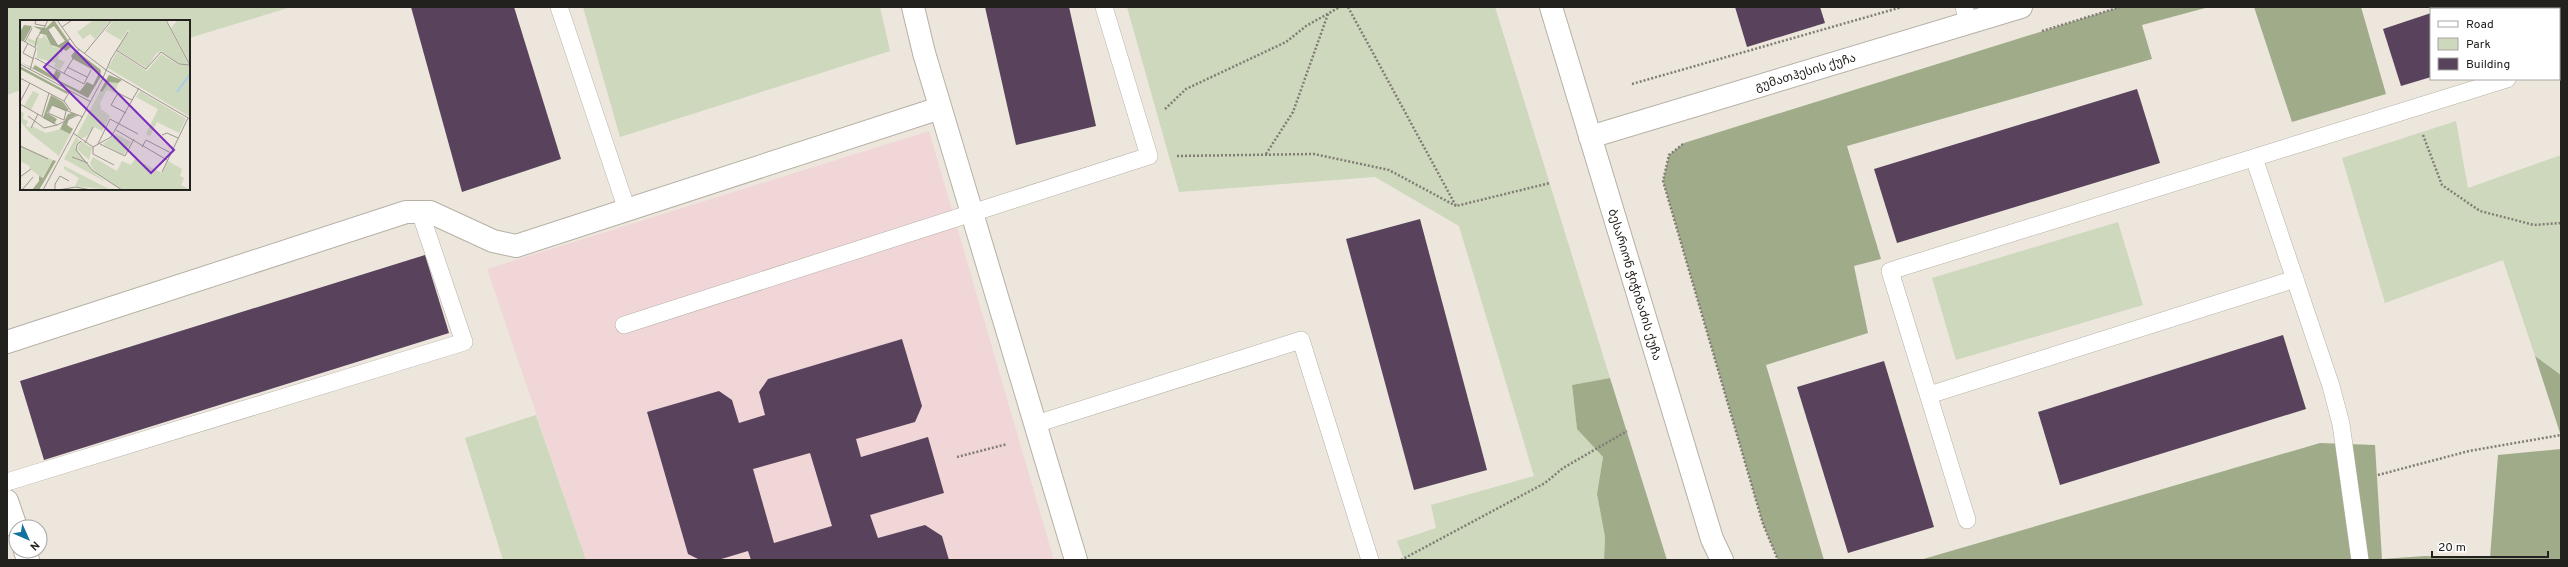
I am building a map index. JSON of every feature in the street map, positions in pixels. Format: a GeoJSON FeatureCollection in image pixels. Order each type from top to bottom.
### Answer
{"type":"FeatureCollection","features":[{"type":"Feature","properties":{"kind":"street"},"geometry":{"type":"LineString","coordinates":[[914,7],[924,53],[940,108],[1076,560]]}},
{"type":"Feature","properties":{"kind":"street","name":"ბესარიონ ჭიჭინაძის ქუჩა"},"geometry":{"type":"LineString","coordinates":[[1550,7],[1712,538],[1722,560]]}},
{"type":"Feature","properties":{"kind":"street","name":"გუმათჰესის ქუჩა"},"geometry":{"type":"LineString","coordinates":[[1590,137],[1966,15],[2021,7]]}},
{"type":"Feature","properties":{"kind":"street"},"geometry":{"type":"LineString","coordinates":[[7,342],[406,212],[430,212],[493,241],[516,246],[940,108]]}},
{"type":"Feature","properties":{"kind":"street"},"geometry":{"type":"LineString","coordinates":[[7,501],[13,519]]}},
{"type":"Feature","properties":{"kind":"lane"},"geometry":{"type":"LineString","coordinates":[[559,7],[627,210]]}},
{"type":"Feature","properties":{"kind":"lane"},"geometry":{"type":"LineString","coordinates":[[624,325],[1149,156],[1104,7]]}},
{"type":"Feature","properties":{"kind":"lane"},"geometry":{"type":"LineString","coordinates":[[1967,520],[1890,271],[2505,80]]}},
{"type":"Feature","properties":{"kind":"lane"},"geometry":{"type":"LineString","coordinates":[[2254,158],[2331,386],[2341,424],[2360,560]]}},
{"type":"Feature","properties":{"kind":"lane"},"geometry":{"type":"LineString","coordinates":[[7,482],[464,342],[420,212]]}},
{"type":"Feature","properties":{"kind":"lane"},"geometry":{"type":"LineString","coordinates":[[1929,394],[2295,279]]}},
{"type":"Feature","properties":{"kind":"lane"},"geometry":{"type":"LineString","coordinates":[[1037,430],[1301,340],[1370,560]]}},
{"type":"Feature","properties":{"kind":"path"},"geometry":{"type":"LineString","coordinates":[[1142,132],[1186,90],[1286,42],[1340,7]]}},
{"type":"Feature","properties":{"kind":"path"},"geometry":{"type":"LineString","coordinates":[[1348,7],[1456,206]]}},
{"type":"Feature","properties":{"kind":"path"},"geometry":{"type":"LineString","coordinates":[[1632,84],[1902,7]]}},
{"type":"Feature","properties":{"kind":"path"},"geometry":{"type":"LineString","coordinates":[[2040,32],[2120,7]]}},
{"type":"Feature","properties":{"kind":"path"},"geometry":{"type":"LineString","coordinates":[[1266,155],[1293,112],[1328,14]]}},
{"type":"Feature","properties":{"kind":"path"},"geometry":{"type":"LineString","coordinates":[[2413,108],[2442,185],[2480,211],[2534,226],[2561,223]]}},
{"type":"Feature","properties":{"kind":"path"},"geometry":{"type":"LineString","coordinates":[[1684,143],[1669,155],[1663,182],[1763,524],[1778,560]]}},
{"type":"Feature","properties":{"kind":"path"},"geometry":{"type":"LineString","coordinates":[[1149,156],[1314,154],[1389,170],[1456,206],[1550,183]]}},
{"type":"Feature","properties":{"kind":"path"},"geometry":{"type":"LineString","coordinates":[[958,457],[1037,430]]}},
{"type":"Feature","properties":{"kind":"path"},"geometry":{"type":"LineString","coordinates":[[1401,560],[1545,483],[1563,468],[1627,431]]}},
{"type":"Feature","properties":{"kind":"path"},"geometry":{"type":"LineString","coordinates":[[2349,484],[2469,451],[2561,435]]}},
{"type":"Feature","properties":{"kind":"shaded area"},"geometry":{"type":"Polygon","coordinates":[[[929,131],[1054,560],[586,560],[487,269],[929,131]]]}},
{"type":"Feature","properties":{"kind":"green space"},"geometry":{"type":"Polygon","coordinates":[[[7,7],[291,7],[190,38],[190,20],[20,20],[20,90],[7,95],[7,7]]]}},
{"type":"Feature","properties":{"kind":"green space"},"geometry":{"type":"Polygon","coordinates":[[[583,7],[880,7],[890,51],[620,137],[583,7]]]}},
{"type":"Feature","properties":{"kind":"green space"},"geometry":{"type":"Polygon","coordinates":[[[1127,7],[1495,7],[1610,378],[1572,385],[1577,429],[1603,457],[1597,494],[1605,537],[1604,560],[1404,560],[1397,541],[1436,528],[1431,505],[1534,476],[1459,226],[1375,177],[1179,192],[1127,7]]]}},
{"type":"Feature","properties":{"kind":"green space"},"geometry":{"type":"Polygon","coordinates":[[[2120,7],[2209,7],[2142,25],[2152,59],[1847,146],[1881,259],[1854,266],[1868,333],[1766,365],[1824,560],[1778,560],[1763,524],[1663,181],[1669,155],[1684,143],[2120,7]]]}},
{"type":"Feature","properties":{"kind":"green space"},"geometry":{"type":"Polygon","coordinates":[[[2254,7],[2361,7],[2386,94],[2292,122],[2254,7]]]}},
{"type":"Feature","properties":{"kind":"green space"},"geometry":{"type":"Polygon","coordinates":[[[2456,121],[2468,188],[2561,155],[2561,375],[2535,356],[2503,260],[2385,303],[2342,158],[2456,121]]]}},
{"type":"Feature","properties":{"kind":"green space"},"geometry":{"type":"Polygon","coordinates":[[[2118,222],[2143,305],[1956,360],[1932,278],[2118,222]]]}},
{"type":"Feature","properties":{"kind":"green space"},"geometry":{"type":"Polygon","coordinates":[[[2535,356],[2561,375],[2561,436],[2535,356]]]}},
{"type":"Feature","properties":{"kind":"green space"},"geometry":{"type":"Polygon","coordinates":[[[1610,378],[1667,560],[1604,560],[1605,537],[1597,494],[1603,457],[1577,429],[1572,385],[1610,378]]]}},
{"type":"Feature","properties":{"kind":"green space"},"geometry":{"type":"Polygon","coordinates":[[[536,415],[586,560],[503,560],[465,438],[536,415]]]}},
{"type":"Feature","properties":{"kind":"green space"},"geometry":{"type":"Polygon","coordinates":[[[2320,443],[2375,445],[2382,559],[2425,556],[2490,558],[2498,455],[2561,449],[2561,560],[1920,560],[2320,443]]]}},
{"type":"Feature","properties":{"kind":"building"},"geometry":{"type":"Polygon","coordinates":[[[411,7],[514,7],[561,159],[462,192],[411,7]]]}},
{"type":"Feature","properties":{"kind":"building"},"geometry":{"type":"Polygon","coordinates":[[[985,7],[1069,7],[1096,126],[1016,145],[985,7]]]}},
{"type":"Feature","properties":{"kind":"building"},"geometry":{"type":"Polygon","coordinates":[[[1735,7],[1820,7],[1825,23],[1747,47],[1735,7]]]}},
{"type":"Feature","properties":{"kind":"building"},"geometry":{"type":"Polygon","coordinates":[[[2561,7],[2561,34],[2560,8],[2448,8],[2561,7]]]}},
{"type":"Feature","properties":{"kind":"building"},"geometry":{"type":"Polygon","coordinates":[[[2430,13],[2430,77],[2401,86],[2383,29],[2430,13]]]}},
{"type":"Feature","properties":{"kind":"building"},"geometry":{"type":"Polygon","coordinates":[[[2137,89],[2160,163],[1897,243],[1874,169],[2137,89]]]}},
{"type":"Feature","properties":{"kind":"building"},"geometry":{"type":"Polygon","coordinates":[[[1420,219],[1487,470],[1414,490],[1346,239],[1420,219]]]}},
{"type":"Feature","properties":{"kind":"building"},"geometry":{"type":"Polygon","coordinates":[[[425,255],[449,333],[44,460],[20,381],[425,255]]]}},
{"type":"Feature","properties":{"kind":"building"},"geometry":{"type":"Polygon","coordinates":[[[2283,335],[2306,409],[2060,485],[2038,412],[2283,335]]]}},
{"type":"Feature","properties":{"kind":"building"},"geometry":{"type":"Polygon","coordinates":[[[902,339],[922,406],[915,422],[856,439],[861,457],[928,437],[944,493],[870,515],[878,538],[925,525],[942,536],[949,560],[751,560],[748,551],[718,560],[700,560],[688,554],[647,412],[719,391],[732,400],[739,423],[765,415],[759,392],[768,379],[902,339]],[[810,453],[753,469],[774,543],[832,526],[810,453]]]}},
{"type":"Feature","properties":{"kind":"building"},"geometry":{"type":"Polygon","coordinates":[[[1884,361],[1934,527],[1848,553],[1797,387],[1884,361]]]}}]}
